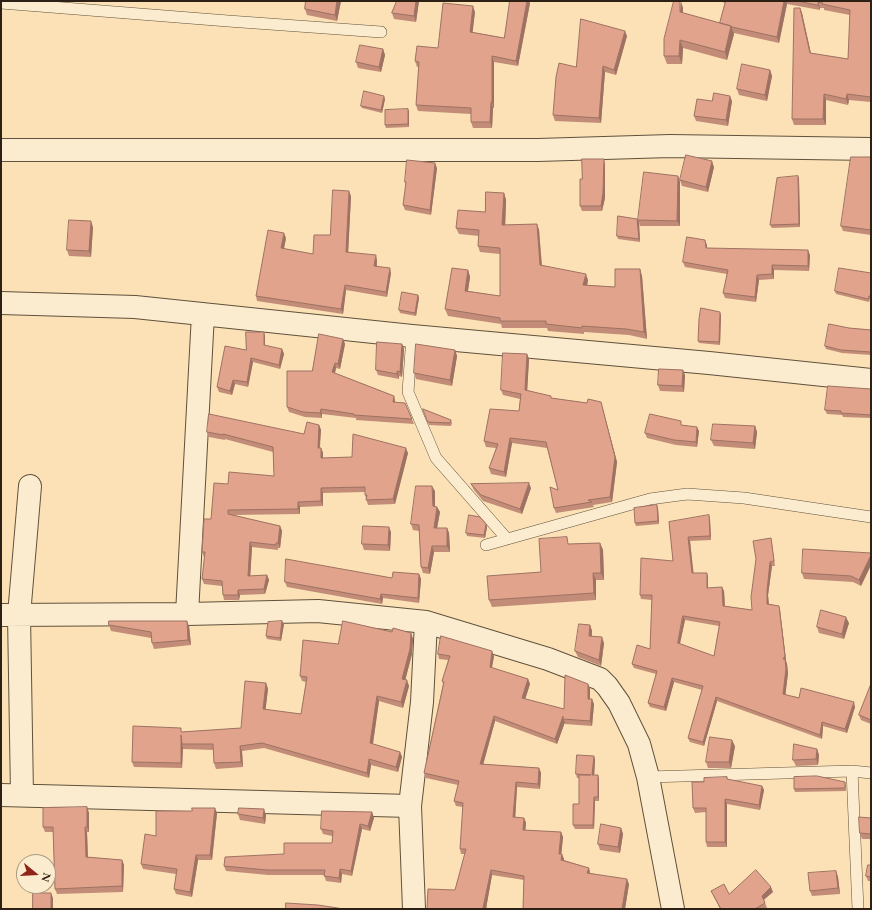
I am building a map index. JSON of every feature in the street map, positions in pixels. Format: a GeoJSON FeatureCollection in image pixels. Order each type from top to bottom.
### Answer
{"type":"FeatureCollection","features":[{"type":"Feature","properties":{"kind":"street"},"geometry":{"type":"LineString","coordinates":[[1,150],[538,150],[670,146],[871,149]]}},
{"type":"Feature","properties":{"kind":"street"},"geometry":{"type":"LineString","coordinates":[[1,303],[135,307],[412,336],[709,363],[871,380]]}},
{"type":"Feature","properties":{"kind":"street"},"geometry":{"type":"LineString","coordinates":[[187,614],[203,314]]}},
{"type":"Feature","properties":{"kind":"street"},"geometry":{"type":"LineString","coordinates":[[30,486],[10,615],[11,795],[410,806]]}},
{"type":"Feature","properties":{"kind":"street"},"geometry":{"type":"LineString","coordinates":[[10,615],[187,614],[318,611],[426,622],[548,659],[600,679],[619,703],[639,744],[648,777],[673,909]]}},
{"type":"Feature","properties":{"kind":"street"},"geometry":{"type":"LineString","coordinates":[[414,909],[410,806],[422,702],[426,622]]}},
{"type":"Feature","properties":{"kind":"lane"},"geometry":{"type":"LineString","coordinates":[[1,3],[381,32]]}},
{"type":"Feature","properties":{"kind":"lane"},"geometry":{"type":"LineString","coordinates":[[412,336],[408,392],[436,458],[507,539]]}},
{"type":"Feature","properties":{"kind":"lane"},"geometry":{"type":"LineString","coordinates":[[486,545],[650,499],[687,494],[744,498],[871,517]]}},
{"type":"Feature","properties":{"kind":"lane"},"geometry":{"type":"LineString","coordinates":[[852,771],[858,909]]}},
{"type":"Feature","properties":{"kind":"lane"},"geometry":{"type":"LineString","coordinates":[[648,777],[852,771],[871,773]]}},
{"type":"Feature","properties":{"kind":"building"},"geometry":{"type":"Polygon","coordinates":[[[306,1],[337,1],[335,15],[305,9],[306,1]]]}},
{"type":"Feature","properties":{"kind":"building"},"geometry":{"type":"Polygon","coordinates":[[[397,1],[416,1],[414,16],[392,13],[397,1]]]}},
{"type":"Feature","properties":{"kind":"building"},"geometry":{"type":"Polygon","coordinates":[[[510,1],[527,1],[516,61],[492,56],[492,102],[490,122],[471,122],[471,108],[416,105],[419,62],[415,61],[417,46],[438,48],[443,3],[473,6],[470,32],[504,38],[510,1]]]}},
{"type":"Feature","properties":{"kind":"building"},"geometry":{"type":"Polygon","coordinates":[[[674,1],[680,1],[680,12],[731,26],[725,52],[680,40],[679,56],[664,56],[664,39],[674,1]]]}},
{"type":"Feature","properties":{"kind":"building"},"geometry":{"type":"Polygon","coordinates":[[[726,1],[784,1],[777,37],[720,23],[726,1]]]}},
{"type":"Feature","properties":{"kind":"building"},"geometry":{"type":"Polygon","coordinates":[[[798,1],[871,1],[871,97],[847,94],[846,99],[824,94],[823,119],[792,119],[794,8],[800,8],[810,53],[848,59],[850,10],[818,2],[818,5],[798,1]]]}},
{"type":"Feature","properties":{"kind":"building"},"geometry":{"type":"Polygon","coordinates":[[[581,19],[625,31],[614,70],[603,66],[599,118],[553,115],[556,77],[559,63],[576,67],[581,19]]]}},
{"type":"Feature","properties":{"kind":"building"},"geometry":{"type":"Polygon","coordinates":[[[360,45],[383,49],[379,67],[356,62],[360,45]]]}},
{"type":"Feature","properties":{"kind":"building"},"geometry":{"type":"Polygon","coordinates":[[[742,64],[770,70],[765,95],[737,89],[742,64]]]}},
{"type":"Feature","properties":{"kind":"building"},"geometry":{"type":"Polygon","coordinates":[[[364,91],[384,96],[381,110],[361,106],[364,91]]]}},
{"type":"Feature","properties":{"kind":"building"},"geometry":{"type":"Polygon","coordinates":[[[714,93],[730,96],[726,120],[694,116],[697,99],[712,101],[714,93]]]}},
{"type":"Feature","properties":{"kind":"building"},"geometry":{"type":"Polygon","coordinates":[[[408,109],[408,124],[385,125],[385,110],[408,109]]]}},
{"type":"Feature","properties":{"kind":"building"},"geometry":{"type":"Polygon","coordinates":[[[686,155],[712,161],[706,187],[680,180],[686,155]]]}},
{"type":"Feature","properties":{"kind":"building"},"geometry":{"type":"Polygon","coordinates":[[[851,157],[871,157],[871,230],[841,226],[851,157]]]}},
{"type":"Feature","properties":{"kind":"building"},"geometry":{"type":"Polygon","coordinates":[[[582,159],[604,159],[601,206],[580,206],[582,159]]]}},
{"type":"Feature","properties":{"kind":"building"},"geometry":{"type":"Polygon","coordinates":[[[407,160],[435,163],[430,210],[403,205],[407,160]]]}},
{"type":"Feature","properties":{"kind":"building"},"geometry":{"type":"Polygon","coordinates":[[[644,172],[678,176],[677,221],[638,220],[644,172]]]}},
{"type":"Feature","properties":{"kind":"building"},"geometry":{"type":"Polygon","coordinates":[[[798,176],[799,224],[770,225],[777,178],[798,176]]]}},
{"type":"Feature","properties":{"kind":"building"},"geometry":{"type":"Polygon","coordinates":[[[333,190],[349,191],[346,252],[376,255],[374,266],[390,268],[386,292],[345,285],[341,309],[256,296],[268,230],[284,233],[281,248],[313,254],[314,235],[330,235],[333,190]]]}},
{"type":"Feature","properties":{"kind":"building"},"geometry":{"type":"Polygon","coordinates":[[[486,192],[504,193],[502,225],[537,224],[540,265],[586,274],[583,285],[615,287],[615,269],[640,269],[644,332],[626,329],[582,326],[582,328],[546,324],[546,321],[500,321],[500,318],[445,309],[452,268],[468,270],[465,291],[500,296],[500,248],[478,246],[479,230],[456,228],[458,210],[485,212],[486,192]]]}},
{"type":"Feature","properties":{"kind":"building"},"geometry":{"type":"Polygon","coordinates":[[[618,216],[637,219],[639,239],[617,236],[618,216]]]}},
{"type":"Feature","properties":{"kind":"building"},"geometry":{"type":"Polygon","coordinates":[[[69,220],[91,221],[89,251],[67,250],[69,220]]]}},
{"type":"Feature","properties":{"kind":"building"},"geometry":{"type":"Polygon","coordinates":[[[687,237],[705,240],[706,248],[808,250],[808,266],[772,265],[772,274],[757,275],[755,297],[723,293],[728,270],[683,262],[687,237]]]}},
{"type":"Feature","properties":{"kind":"building"},"geometry":{"type":"Polygon","coordinates":[[[839,268],[871,273],[871,296],[869,296],[868,299],[835,291],[839,268]]]}},
{"type":"Feature","properties":{"kind":"building"},"geometry":{"type":"Polygon","coordinates":[[[402,292],[418,295],[415,313],[399,310],[402,292]]]}},
{"type":"Feature","properties":{"kind":"building"},"geometry":{"type":"Polygon","coordinates":[[[701,308],[720,312],[719,342],[698,341],[701,308]]]}},
{"type":"Feature","properties":{"kind":"building"},"geometry":{"type":"Polygon","coordinates":[[[829,324],[871,330],[871,352],[841,350],[825,346],[829,324]]]}},
{"type":"Feature","properties":{"kind":"building"},"geometry":{"type":"Polygon","coordinates":[[[246,332],[264,332],[264,345],[282,349],[279,365],[251,358],[247,382],[233,380],[230,391],[217,387],[225,346],[246,350],[246,332]]]}},
{"type":"Feature","properties":{"kind":"building"},"geometry":{"type":"Polygon","coordinates":[[[319,334],[343,339],[338,364],[335,363],[332,372],[394,396],[393,402],[405,403],[412,419],[354,415],[321,409],[320,413],[303,412],[287,407],[287,371],[312,371],[319,334]]]}},
{"type":"Feature","properties":{"kind":"building"},"geometry":{"type":"Polygon","coordinates":[[[377,342],[402,344],[400,372],[397,371],[397,374],[376,370],[377,342]]]}},
{"type":"Feature","properties":{"kind":"building"},"geometry":{"type":"Polygon","coordinates":[[[416,344],[455,350],[450,380],[414,373],[416,344]]]}},
{"type":"Feature","properties":{"kind":"building"},"geometry":{"type":"Polygon","coordinates":[[[503,353],[527,354],[525,390],[551,396],[551,398],[587,403],[588,399],[601,402],[615,457],[610,497],[588,500],[592,502],[554,508],[550,487],[558,490],[546,442],[510,438],[504,472],[489,468],[498,444],[484,441],[490,409],[519,411],[521,394],[501,390],[503,353]]]}},
{"type":"Feature","properties":{"kind":"building"},"geometry":{"type":"Polygon","coordinates":[[[659,369],[683,370],[682,386],[658,385],[659,369]]]}},
{"type":"Feature","properties":{"kind":"building"},"geometry":{"type":"Polygon","coordinates":[[[828,386],[871,389],[871,415],[841,413],[841,411],[825,410],[828,386]]]}},
{"type":"Feature","properties":{"kind":"building"},"geometry":{"type":"Polygon","coordinates":[[[423,409],[451,420],[450,423],[428,422],[423,409]]]}},
{"type":"Feature","properties":{"kind":"building"},"geometry":{"type":"Polygon","coordinates":[[[209,414],[304,434],[307,422],[319,425],[318,448],[321,448],[321,458],[352,457],[353,434],[406,448],[393,499],[366,500],[367,495],[365,495],[365,487],[321,488],[321,501],[298,502],[298,509],[228,510],[228,514],[280,526],[278,543],[276,543],[276,545],[250,542],[248,576],[267,575],[264,589],[238,590],[238,595],[223,595],[222,581],[202,579],[205,552],[202,552],[204,519],[211,519],[214,483],[228,484],[229,472],[274,476],[273,447],[223,434],[207,432],[209,414]]]}},
{"type":"Feature","properties":{"kind":"building"},"geometry":{"type":"Polygon","coordinates":[[[650,414],[681,421],[681,425],[697,427],[696,442],[674,440],[645,433],[650,414]]]}},
{"type":"Feature","properties":{"kind":"building"},"geometry":{"type":"Polygon","coordinates":[[[713,424],[755,426],[753,443],[711,440],[713,424]]]}},
{"type":"Feature","properties":{"kind":"building"},"geometry":{"type":"Polygon","coordinates":[[[529,483],[520,509],[481,495],[471,484],[529,483]]]}},
{"type":"Feature","properties":{"kind":"building"},"geometry":{"type":"Polygon","coordinates":[[[416,486],[432,486],[433,506],[437,507],[434,528],[447,528],[447,546],[432,546],[428,568],[421,567],[419,525],[411,524],[416,486]]]}},
{"type":"Feature","properties":{"kind":"building"},"geometry":{"type":"Polygon","coordinates":[[[657,505],[658,521],[635,523],[634,508],[657,505]]]}},
{"type":"Feature","properties":{"kind":"building"},"geometry":{"type":"Polygon","coordinates":[[[469,515],[480,517],[486,524],[484,535],[466,533],[469,515]]]}},
{"type":"Feature","properties":{"kind":"building"},"geometry":{"type":"Polygon","coordinates":[[[709,515],[710,536],[688,537],[692,573],[707,573],[707,588],[722,587],[723,606],[752,610],[751,597],[756,559],[753,541],[771,538],[774,561],[770,562],[767,604],[779,606],[785,656],[783,659],[785,659],[786,669],[783,694],[799,698],[801,688],[854,702],[845,729],[822,722],[820,735],[716,697],[703,742],[688,738],[703,686],[672,678],[664,707],[648,703],[657,671],[632,664],[637,645],[650,649],[652,595],[640,595],[641,558],[673,561],[669,522],[709,515]],[[683,616],[678,643],[714,656],[720,622],[683,616]]]}},
{"type":"Feature","properties":{"kind":"building"},"geometry":{"type":"Polygon","coordinates":[[[363,526],[389,527],[388,545],[362,544],[363,526]]]}},
{"type":"Feature","properties":{"kind":"building"},"geometry":{"type":"Polygon","coordinates":[[[567,537],[568,544],[600,543],[601,573],[593,573],[594,593],[489,600],[487,576],[541,572],[539,539],[567,537]]]}},
{"type":"Feature","properties":{"kind":"building"},"geometry":{"type":"Polygon","coordinates":[[[803,549],[871,553],[871,555],[859,580],[851,576],[802,573],[803,549]]]}},
{"type":"Feature","properties":{"kind":"building"},"geometry":{"type":"Polygon","coordinates":[[[286,559],[392,578],[393,572],[419,574],[418,598],[381,594],[380,599],[285,582],[286,559]]]}},
{"type":"Feature","properties":{"kind":"building"},"geometry":{"type":"Polygon","coordinates":[[[821,610],[846,617],[842,634],[817,627],[821,610]]]}},
{"type":"Feature","properties":{"kind":"building"},"geometry":{"type":"Polygon","coordinates":[[[109,621],[187,621],[188,640],[152,643],[151,632],[109,625],[109,621]]]}},
{"type":"Feature","properties":{"kind":"building"},"geometry":{"type":"Polygon","coordinates":[[[282,621],[280,638],[266,636],[268,622],[282,621]]]}},
{"type":"Feature","properties":{"kind":"building"},"geometry":{"type":"Polygon","coordinates":[[[343,621],[392,632],[393,628],[411,633],[410,649],[402,679],[407,680],[401,702],[377,696],[370,743],[400,752],[396,767],[369,759],[367,773],[262,743],[240,746],[241,762],[214,763],[213,744],[182,744],[181,735],[181,763],[132,762],[133,726],[181,728],[181,732],[241,728],[245,681],[266,683],[263,709],[301,714],[307,677],[300,676],[303,640],[338,644],[343,621]]]}},
{"type":"Feature","properties":{"kind":"building"},"geometry":{"type":"Polygon","coordinates":[[[579,624],[590,625],[589,636],[602,637],[599,660],[575,651],[579,624]]]}},
{"type":"Feature","properties":{"kind":"building"},"geometry":{"type":"Polygon","coordinates":[[[441,636],[492,651],[490,667],[528,679],[522,698],[564,709],[565,675],[588,684],[588,699],[592,699],[590,721],[563,719],[563,716],[555,739],[494,716],[480,764],[539,768],[538,784],[516,782],[513,817],[524,818],[523,830],[561,832],[559,854],[562,854],[561,860],[589,868],[587,873],[627,879],[622,909],[523,909],[524,876],[491,870],[483,908],[495,909],[427,909],[428,889],[455,890],[466,849],[460,849],[463,803],[454,801],[459,781],[424,773],[444,682],[442,681],[450,656],[438,654],[441,636]]]}},
{"type":"Feature","properties":{"kind":"building"},"geometry":{"type":"Polygon","coordinates":[[[871,684],[871,720],[859,715],[871,684]]]}},
{"type":"Feature","properties":{"kind":"building"},"geometry":{"type":"Polygon","coordinates":[[[710,737],[732,740],[729,762],[706,762],[710,737]]]}},
{"type":"Feature","properties":{"kind":"building"},"geometry":{"type":"Polygon","coordinates":[[[794,744],[817,749],[816,759],[793,760],[794,744]]]}},
{"type":"Feature","properties":{"kind":"building"},"geometry":{"type":"Polygon","coordinates":[[[577,755],[594,756],[592,775],[598,775],[598,797],[594,797],[593,825],[573,825],[573,804],[579,804],[579,775],[591,775],[576,774],[577,755]]]}},
{"type":"Feature","properties":{"kind":"building"},"geometry":{"type":"Polygon","coordinates":[[[817,776],[845,782],[845,788],[794,789],[794,777],[817,776]]]}},
{"type":"Feature","properties":{"kind":"building"},"geometry":{"type":"Polygon","coordinates":[[[727,777],[727,779],[762,786],[759,805],[725,799],[725,842],[706,842],[706,808],[693,808],[692,782],[704,782],[704,778],[727,777]]]}},
{"type":"Feature","properties":{"kind":"building"},"geometry":{"type":"Polygon","coordinates":[[[87,807],[87,827],[85,827],[86,857],[122,860],[122,886],[56,889],[56,854],[54,854],[53,827],[43,827],[43,808],[87,807]]]}},
{"type":"Feature","properties":{"kind":"building"},"geometry":{"type":"Polygon","coordinates":[[[192,808],[215,808],[210,855],[196,855],[190,892],[174,889],[177,869],[141,864],[145,834],[156,836],[156,811],[192,811],[192,808]]]}},
{"type":"Feature","properties":{"kind":"building"},"geometry":{"type":"Polygon","coordinates":[[[239,808],[264,809],[263,818],[238,814],[239,808]]]}},
{"type":"Feature","properties":{"kind":"building"},"geometry":{"type":"Polygon","coordinates":[[[322,811],[372,812],[368,826],[360,824],[351,871],[340,869],[339,878],[324,876],[325,870],[267,870],[224,866],[225,857],[284,854],[284,843],[332,843],[333,831],[321,829],[322,811]]]}},
{"type":"Feature","properties":{"kind":"building"},"geometry":{"type":"Polygon","coordinates":[[[859,817],[871,818],[871,834],[860,833],[859,817]]]}},
{"type":"Feature","properties":{"kind":"building"},"geometry":{"type":"Polygon","coordinates":[[[601,824],[621,828],[618,847],[598,844],[601,824]]]}},
{"type":"Feature","properties":{"kind":"building"},"geometry":{"type":"Polygon","coordinates":[[[868,865],[871,865],[871,877],[866,876],[868,865]]]}},
{"type":"Feature","properties":{"kind":"building"},"geometry":{"type":"Polygon","coordinates":[[[756,870],[771,887],[762,896],[765,903],[755,909],[721,909],[711,891],[724,884],[729,894],[756,870]]]}},
{"type":"Feature","properties":{"kind":"building"},"geometry":{"type":"Polygon","coordinates":[[[836,871],[838,888],[810,891],[808,873],[836,871]]]}},
{"type":"Feature","properties":{"kind":"building"},"geometry":{"type":"Polygon","coordinates":[[[33,894],[51,894],[51,909],[33,909],[33,894]]]}},
{"type":"Feature","properties":{"kind":"building"},"geometry":{"type":"Polygon","coordinates":[[[286,903],[318,905],[344,909],[286,909],[286,903]]]}}]}
